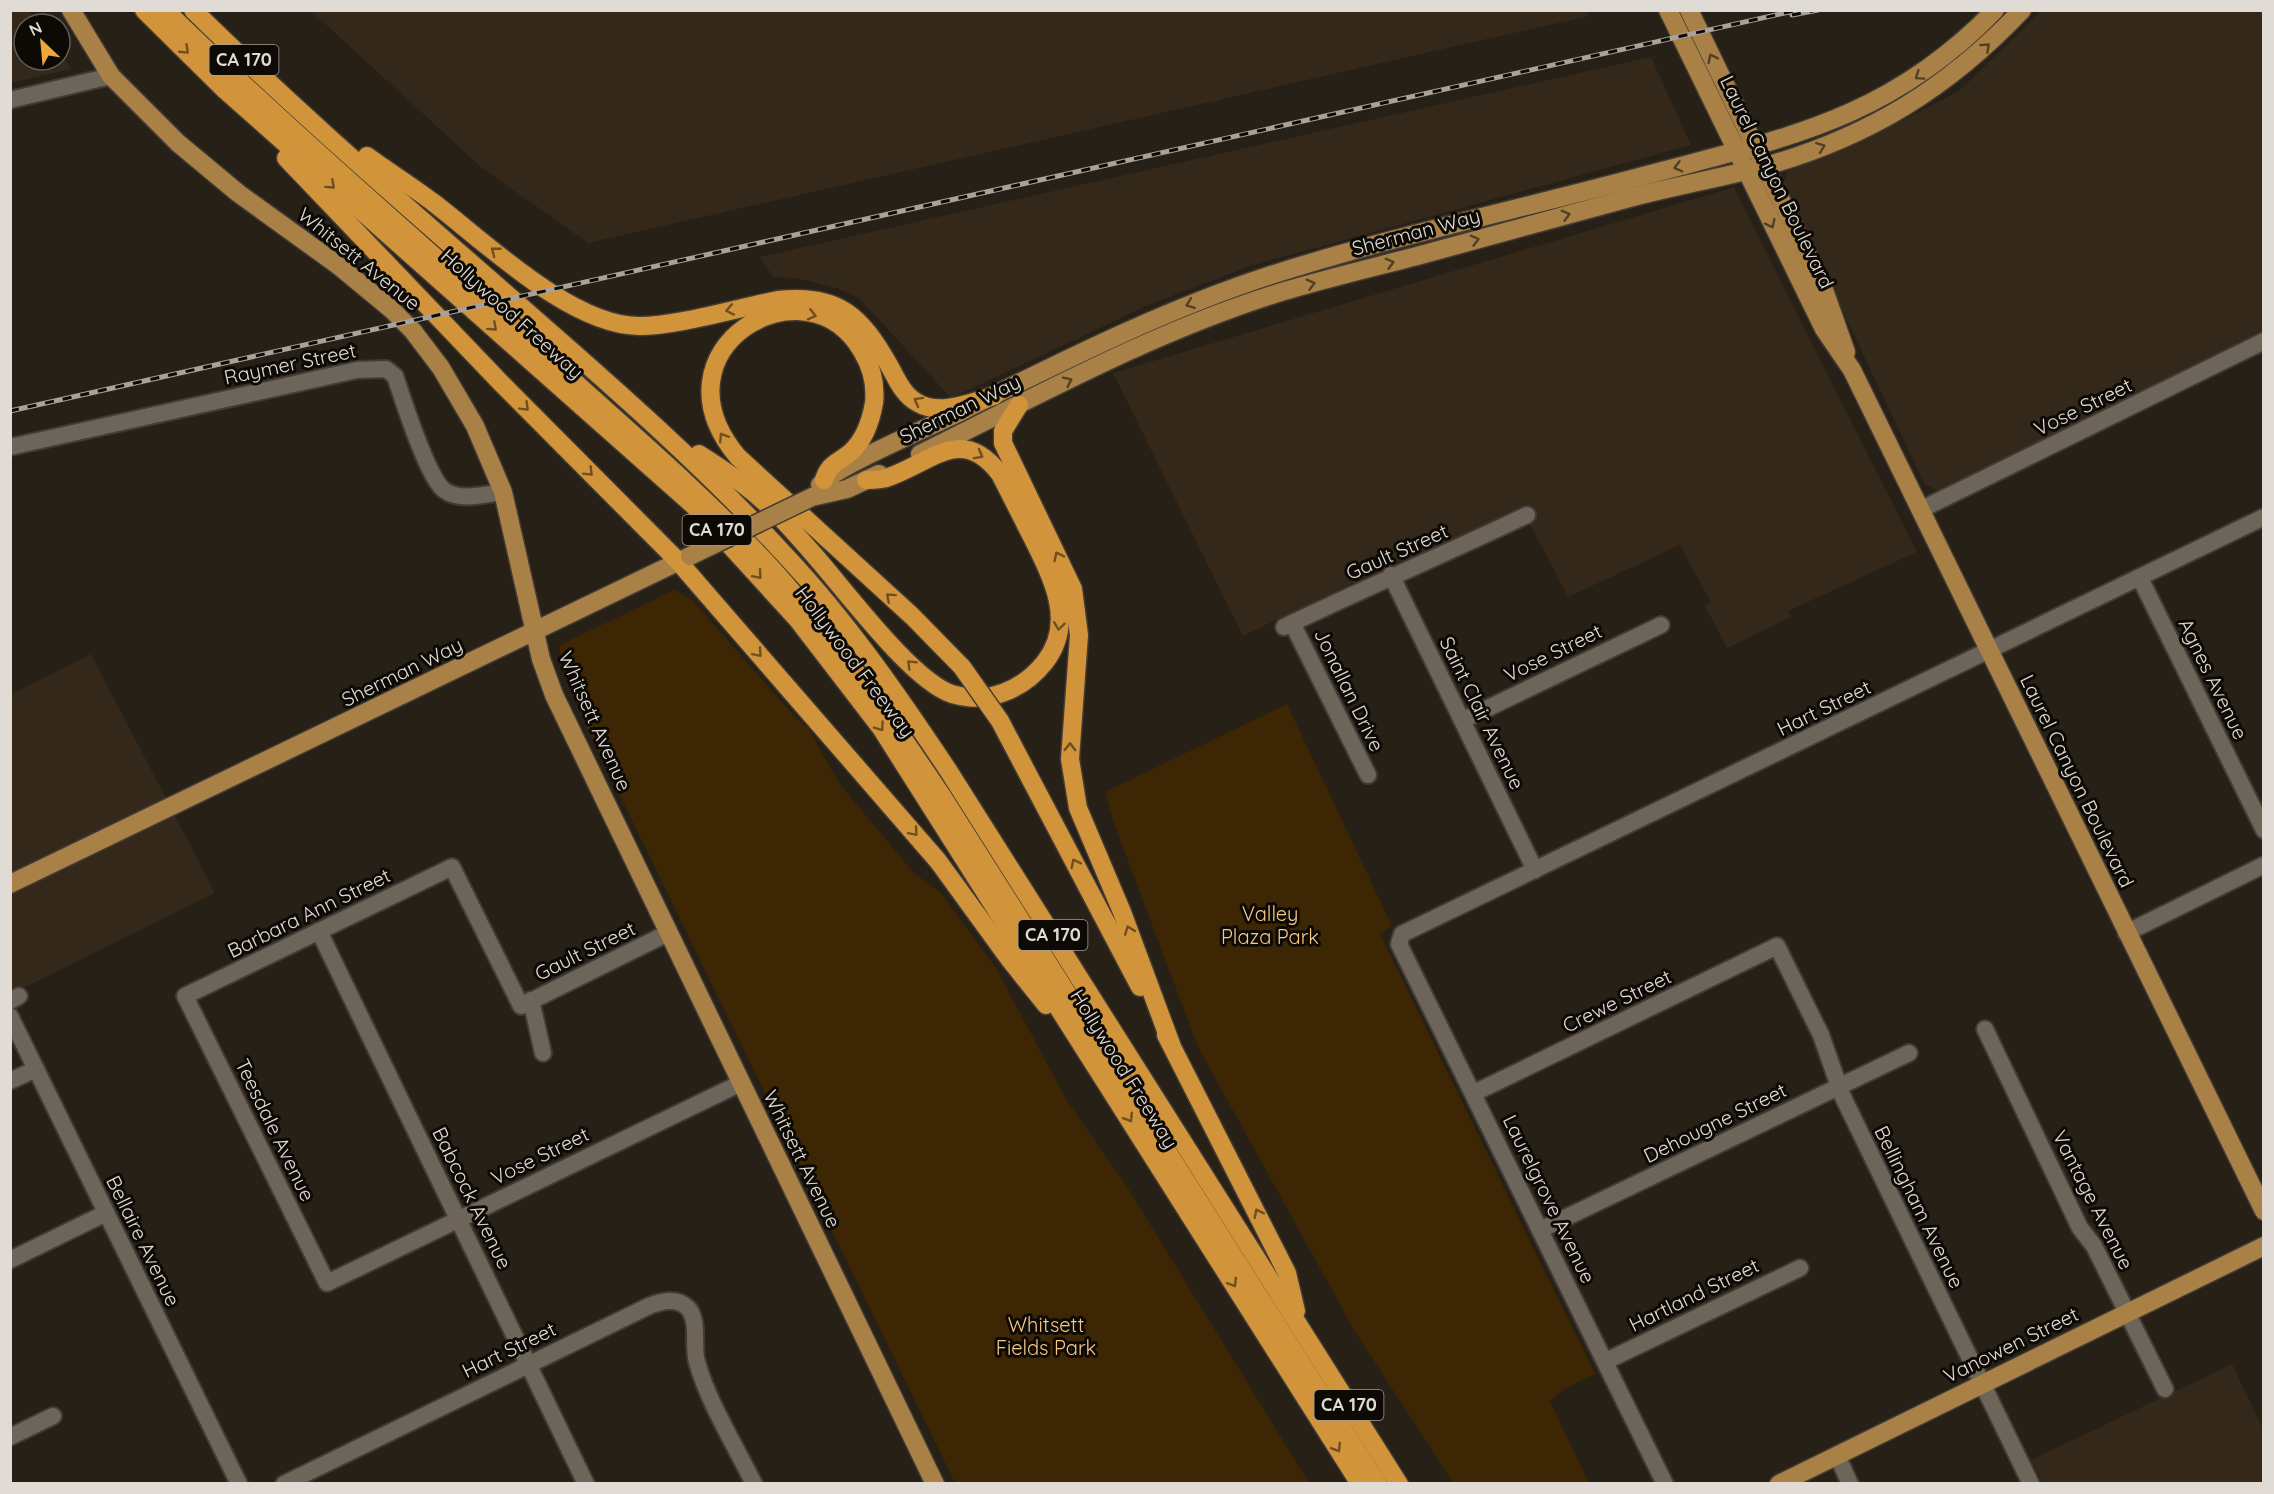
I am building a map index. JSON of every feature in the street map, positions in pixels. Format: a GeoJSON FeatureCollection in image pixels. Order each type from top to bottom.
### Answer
{"type":"FeatureCollection","features":[{"type":"Feature","properties":{"kind":"highway","name":"Hollywood Freeway"},"geometry":{"type":"LineString","coordinates":[[144,10],[225,90],[693,505],[746,561],[825,653],[880,728],[1360,1484]]}},
{"type":"Feature","properties":{"kind":"highway"},"geometry":{"type":"LineString","coordinates":[[165,10],[290,129],[682,478],[763,560],[826,633],[888,715],[944,799],[1378,1484]]}},
{"type":"Feature","properties":{"kind":"highway"},"geometry":{"type":"LineString","coordinates":[[178,10],[267,95],[714,495],[826,620],[889,701],[940,777],[1386,1484]]}},
{"type":"Feature","properties":{"kind":"highway","name":"Hollywood Freeway"},"geometry":{"type":"LineString","coordinates":[[193,10],[297,108],[651,422],[728,494],[787,557],[876,664],[948,770],[1399,1484]]}},
{"type":"Feature","properties":{"kind":"highway"},"geometry":{"type":"LineString","coordinates":[[225,90],[319,195],[389,267],[684,559],[938,861],[1010,960],[1098,1069]]}},
{"type":"Feature","properties":{"kind":"highway"},"geometry":{"type":"LineString","coordinates":[[297,108],[431,201],[522,272],[585,313],[612,323],[637,326],[778,300],[796,298],[821,301],[836,306],[862,323],[899,385],[919,404],[953,407],[994,396]]}},
{"type":"Feature","properties":{"kind":"highway"},"geometry":{"type":"LineString","coordinates":[[824,480],[828,468],[853,450],[867,428],[874,400],[871,370],[852,338],[824,318],[788,312],[759,318],[736,333],[727,343],[713,370],[711,406],[719,432],[754,472],[912,616],[962,667],[1000,721],[1171,1044],[1287,1273],[1299,1326]]}},
{"type":"Feature","properties":{"kind":"highway"},"geometry":{"type":"LineString","coordinates":[[1019,405],[1003,431],[1003,443],[1062,563],[1073,589],[1078,617],[1070,759],[1077,808],[1122,912],[1171,1044]]}},
{"type":"Feature","properties":{"kind":"highway"},"geometry":{"type":"LineString","coordinates":[[651,422],[746,486],[814,554],[894,646],[927,679],[951,693],[968,697],[992,696],[1028,680],[1053,650],[1059,629],[1060,605],[1052,577],[1000,474],[992,463],[969,449],[956,448],[939,453],[888,478],[866,480]]}},
{"type":"Feature","properties":{"kind":"main road","name":"Whitsett Avenue"},"geometry":{"type":"LineString","coordinates":[[71,10],[111,76],[178,143],[238,193],[339,266],[413,331],[441,368],[475,426],[503,492],[541,659],[554,694],[934,1484]]}},
{"type":"Feature","properties":{"kind":"main road","name":"Laurel Canyon Boulevard"},"geometry":{"type":"LineString","coordinates":[[1668,10],[1735,152],[1824,329],[1852,370],[2264,1211]]}},
{"type":"Feature","properties":{"kind":"main road","name":"Laurel Canyon Boulevard"},"geometry":{"type":"LineString","coordinates":[[1689,10],[1766,166],[1836,317],[1852,370]]}},
{"type":"Feature","properties":{"kind":"main road","name":"Sherman Way"},"geometry":{"type":"LineString","coordinates":[[812,497],[824,480],[1165,315],[1230,290],[1271,275],[1756,147],[1830,122],[1876,102],[1931,67],[1995,10]]}},
{"type":"Feature","properties":{"kind":"main road","name":"Sherman Way"},"geometry":{"type":"LineString","coordinates":[[10,884],[812,497],[847,489],[1170,333],[1274,295],[1635,197],[1766,166],[1886,120],[1916,102],[1966,64],[2022,10]]}},
{"type":"Feature","properties":{"kind":"main road"},"geometry":{"type":"LineString","coordinates":[[1514,210],[1518,229]]}},
{"type":"Feature","properties":{"kind":"main road"},"geometry":{"type":"LineString","coordinates":[[1271,275],[1274,295]]}},
{"type":"Feature","properties":{"kind":"main road"},"geometry":{"type":"LineString","coordinates":[[1230,290],[1234,308]]}},
{"type":"Feature","properties":{"kind":"main road"},"geometry":{"type":"LineString","coordinates":[[1165,315],[1170,333]]}},
{"type":"Feature","properties":{"kind":"main road","name":"Vanowen Street"},"geometry":{"type":"LineString","coordinates":[[1779,1484],[2264,1246]]}},
{"type":"Feature","properties":{"kind":"street"},"geometry":{"type":"LineString","coordinates":[[10,100],[111,76]]}},
{"type":"Feature","properties":{"kind":"street","name":"Vose Street"},"geometry":{"type":"LineString","coordinates":[[1920,510],[2264,341]]}},
{"type":"Feature","properties":{"kind":"street","name":"Raymer Street"},"geometry":{"type":"LineString","coordinates":[[10,447],[357,370],[386,369],[394,375],[432,474],[444,490],[462,497],[503,492]]}},
{"type":"Feature","properties":{"kind":"street","name":"Gault Street"},"geometry":{"type":"LineString","coordinates":[[1288,625],[1391,575],[1433,560],[1527,515]]}},
{"type":"Feature","properties":{"kind":"street","name":"Hart Street"},"geometry":{"type":"LineString","coordinates":[[1402,934],[2264,517]]}},
{"type":"Feature","properties":{"kind":"street","name":"Saint Clair Avenue"},"geometry":{"type":"LineString","coordinates":[[1391,575],[1535,870]]}},
{"type":"Feature","properties":{"kind":"street","name":"Agnes Avenue"},"geometry":{"type":"LineString","coordinates":[[2140,578],[2264,830]]}},
{"type":"Feature","properties":{"kind":"street","name":"Jonallan Drive"},"geometry":{"type":"LineString","coordinates":[[1288,625],[1368,775]]}},
{"type":"Feature","properties":{"kind":"street","name":"Vose Street"},"geometry":{"type":"LineString","coordinates":[[1462,720],[1661,625]]}},
{"type":"Feature","properties":{"kind":"street"},"geometry":{"type":"LineString","coordinates":[[2127,933],[2264,865]]}},
{"type":"Feature","properties":{"kind":"street","name":"Barbara Ann Street"},"geometry":{"type":"LineString","coordinates":[[186,996],[452,867],[526,1003]]}},
{"type":"Feature","properties":{"kind":"street","name":"Babcock Avenue"},"geometry":{"type":"LineString","coordinates":[[319,932],[586,1484]]}},
{"type":"Feature","properties":{"kind":"street","name":"Gault Street"},"geometry":{"type":"LineString","coordinates":[[526,1003],[668,933]]}},
{"type":"Feature","properties":{"kind":"street","name":"Laurelgrove Avenue"},"geometry":{"type":"LineString","coordinates":[[1402,934],[1399,944],[1665,1484]]}},
{"type":"Feature","properties":{"kind":"street","name":"Crewe Street"},"geometry":{"type":"LineString","coordinates":[[1474,1093],[1778,946]]}},
{"type":"Feature","properties":{"kind":"street","name":"Bellingham Avenue"},"geometry":{"type":"LineString","coordinates":[[1778,946],[1821,1035],[1839,1087],[2031,1484]]}},
{"type":"Feature","properties":{"kind":"street","name":"Teesdale Avenue"},"geometry":{"type":"LineString","coordinates":[[186,996],[327,1283]]}},
{"type":"Feature","properties":{"kind":"street"},"geometry":{"type":"LineString","coordinates":[[526,1003],[543,1053]]}},
{"type":"Feature","properties":{"kind":"street","name":"Bellaire Avenue"},"geometry":{"type":"LineString","coordinates":[[10,1016],[239,1484]]}},
{"type":"Feature","properties":{"kind":"street","name":"Vantage Avenue"},"geometry":{"type":"LineString","coordinates":[[1985,1029],[2080,1227],[2094,1246],[2165,1389]]}},
{"type":"Feature","properties":{"kind":"street","name":"Dehougne Street"},"geometry":{"type":"LineString","coordinates":[[1540,1230],[1909,1053]]}},
{"type":"Feature","properties":{"kind":"street"},"geometry":{"type":"LineString","coordinates":[[10,1081],[36,1069]]}},
{"type":"Feature","properties":{"kind":"street","name":"Vose Street"},"geometry":{"type":"LineString","coordinates":[[327,1283],[741,1083]]}},
{"type":"Feature","properties":{"kind":"street"},"geometry":{"type":"LineString","coordinates":[[10,1260],[106,1214]]}},
{"type":"Feature","properties":{"kind":"street","name":"Hartland Street"},"geometry":{"type":"LineString","coordinates":[[1606,1361],[1800,1268]]}},
{"type":"Feature","properties":{"kind":"street","name":"Hart Street"},"geometry":{"type":"LineString","coordinates":[[284,1484],[649,1306],[675,1301],[690,1310],[694,1328],[694,1352],[703,1379],[754,1484]]}},
{"type":"Feature","properties":{"kind":"street"},"geometry":{"type":"LineString","coordinates":[[10,1437],[53,1416]]}},
{"type":"Feature","properties":{"kind":"street"},"geometry":{"type":"LineString","coordinates":[[1837,1455],[1850,1484]]}},
{"type":"Feature","properties":{"kind":"shaded area"},"geometry":{"type":"Polygon","coordinates":[[[10,11],[29,11],[12,12],[12,72],[59,72],[11,83],[10,11]]]}},
{"type":"Feature","properties":{"kind":"shaded area"},"geometry":{"type":"Polygon","coordinates":[[[311,11],[1587,11],[1589,16],[588,243],[481,167],[311,11]]]}},
{"type":"Feature","properties":{"kind":"shaded area"},"geometry":{"type":"Polygon","coordinates":[[[2041,11],[2263,11],[2263,330],[1941,491],[1925,485],[1783,185],[1787,171],[1854,145],[1959,91],[2041,11]]]}},
{"type":"Feature","properties":{"kind":"shaded area"},"geometry":{"type":"Polygon","coordinates":[[[1651,57],[1691,145],[1250,266],[1151,304],[951,398],[859,298],[837,288],[797,278],[773,277],[760,257],[1651,57]]]}},
{"type":"Feature","properties":{"kind":"shaded area"},"geometry":{"type":"Polygon","coordinates":[[[1734,187],[1917,552],[1788,611],[1791,617],[1727,648],[1705,606],[1711,603],[1680,545],[1568,597],[1523,510],[1432,551],[1394,563],[1243,636],[1113,373],[1734,187]]]}},
{"type":"Feature","properties":{"kind":"shaded area"},"geometry":{"type":"Polygon","coordinates":[[[91,654],[215,893],[11,994],[11,694],[91,654]]]}},
{"type":"Feature","properties":{"kind":"shaded area"},"geometry":{"type":"Polygon","coordinates":[[[2232,1364],[2263,1429],[2263,1483],[2043,1483],[2031,1460],[2232,1364]]]}},
{"type":"Feature","properties":{"kind":"green space","name":"Whitsett Fields Park"},"geometry":{"type":"Polygon","coordinates":[[[674,590],[691,599],[795,717],[809,729],[839,783],[914,873],[941,893],[996,968],[1066,1099],[1126,1185],[1309,1483],[955,1483],[584,722],[560,660],[560,645],[674,590]]]}},
{"type":"Feature","properties":{"kind":"green space","name":"Valley Plaza Park"},"geometry":{"type":"Polygon","coordinates":[[[1287,704],[1392,926],[1380,934],[1595,1374],[1564,1389],[1550,1401],[1588,1481],[1583,1483],[1453,1483],[1354,1330],[1198,1047],[1115,826],[1105,792],[1287,704]]]}},
{"type":"Feature","properties":{"kind":"railway"},"geometry":{"type":"LineString","coordinates":[[10,411],[1798,10]]}},
{"type":"Feature","properties":{"kind":"railway"},"geometry":{"type":"LineString","coordinates":[[1792,15],[1818,10]]}}]}
